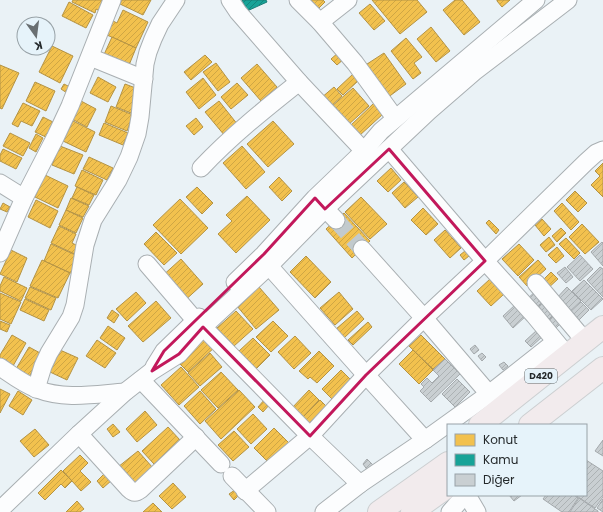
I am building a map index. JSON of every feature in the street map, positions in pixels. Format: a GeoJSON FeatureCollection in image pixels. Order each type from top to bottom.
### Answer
{"type":"FeatureCollection","features":[{"type":"Feature","properties":{"kind":"highway","name":"D420"},"geometry":{"type":"LineString","coordinates":[[481,424],[561,348],[594,344],[603,327]]}},
{"type":"Feature","properties":{"kind":"highway"},"geometry":{"type":"LineString","coordinates":[[499,424],[594,344]]}},
{"type":"Feature","properties":{"kind":"highway"},"geometry":{"type":"LineString","coordinates":[[531,424],[603,368]]}},
{"type":"Feature","properties":{"kind":"highway"},"geometry":{"type":"LineString","coordinates":[[550,424],[603,385]]}},
{"type":"Feature","properties":{"kind":"highway"},"geometry":{"type":"LineString","coordinates":[[379,512],[445,476]]}},
{"type":"Feature","properties":{"kind":"highway"},"geometry":{"type":"LineString","coordinates":[[412,512],[445,476]]}},
{"type":"Feature","properties":{"kind":"street"},"geometry":{"type":"LineString","coordinates":[[0,253],[24,198],[70,106],[112,0]]}},
{"type":"Feature","properties":{"kind":"street"},"geometry":{"type":"LineString","coordinates":[[36,389],[43,366],[49,353],[71,317],[76,299],[85,245],[93,220],[118,180],[129,157],[137,134],[148,52],[160,24],[176,0]]}},
{"type":"Feature","properties":{"kind":"street"},"geometry":{"type":"LineString","coordinates":[[230,0],[238,12],[300,82],[364,150]]}},
{"type":"Feature","properties":{"kind":"street"},"geometry":{"type":"LineString","coordinates":[[298,0],[320,22],[355,63],[395,118]]}},
{"type":"Feature","properties":{"kind":"street"},"geometry":{"type":"LineString","coordinates":[[320,22],[348,0]]}},
{"type":"Feature","properties":{"kind":"street"},"geometry":{"type":"LineString","coordinates":[[199,323],[264,254],[325,209],[364,150],[381,131],[536,0]]}},
{"type":"Feature","properties":{"kind":"street"},"geometry":{"type":"LineString","coordinates":[[3,501],[125,392],[147,375],[164,351],[269,266],[325,209],[429,111],[474,72],[568,0]]}},
{"type":"Feature","properties":{"kind":"street"},"geometry":{"type":"LineString","coordinates":[[90,57],[144,79]]}},
{"type":"Feature","properties":{"kind":"street"},"geometry":{"type":"LineString","coordinates":[[201,168],[235,135],[300,82]]}},
{"type":"Feature","properties":{"kind":"street"},"geometry":{"type":"LineString","coordinates":[[389,149],[485,262],[534,315],[561,348],[489,394],[447,424]]}},
{"type":"Feature","properties":{"kind":"street"},"geometry":{"type":"LineString","coordinates":[[245,490],[310,436],[366,375],[424,318],[485,262],[586,162],[596,153],[603,150]]}},
{"type":"Feature","properties":{"kind":"street"},"geometry":{"type":"LineString","coordinates":[[0,183],[24,198]]}},
{"type":"Feature","properties":{"kind":"street"},"geometry":{"type":"LineString","coordinates":[[362,249],[489,394]]}},
{"type":"Feature","properties":{"kind":"street"},"geometry":{"type":"LineString","coordinates":[[147,264],[199,323],[310,436],[360,484]]}},
{"type":"Feature","properties":{"kind":"street"},"geometry":{"type":"LineString","coordinates":[[269,266],[425,440]]}},
{"type":"Feature","properties":{"kind":"street"},"geometry":{"type":"LineString","coordinates":[[536,283],[594,344]]}},
{"type":"Feature","properties":{"kind":"street"},"geometry":{"type":"LineString","coordinates":[[0,367],[23,382],[48,393],[61,395],[81,395],[125,392]]}},
{"type":"Feature","properties":{"kind":"street"},"geometry":{"type":"LineString","coordinates":[[147,375],[196,437],[267,512]]}},
{"type":"Feature","properties":{"kind":"street"},"geometry":{"type":"LineString","coordinates":[[324,512],[360,484],[447,424]]}},
{"type":"Feature","properties":{"kind":"street"},"geometry":{"type":"LineString","coordinates":[[79,434],[131,492],[137,492],[140,490],[196,437]]}},
{"type":"Feature","properties":{"kind":"street"},"geometry":{"type":"LineString","coordinates":[[450,512],[465,496]]}},
{"type":"Feature","properties":{"kind":"street"},"geometry":{"type":"LineString","coordinates":[[467,496],[477,512]]}},
{"type":"Feature","properties":{"kind":"highlighted area"},"geometry":{"type":"Polygon","coordinates":[[[389,149],[485,261],[366,375],[310,436],[203,327],[179,354],[152,371],[164,351],[264,254],[315,198],[325,209],[389,149]]]}},
{"type":"Feature","properties":{"kind":"building: Konut"},"geometry":{"type":"Polygon","coordinates":[[[73,0],[101,0],[107,3],[102,12],[96,9],[95,13],[72,2],[73,0]]]}},
{"type":"Feature","properties":{"kind":"building: Konut"},"geometry":{"type":"Polygon","coordinates":[[[122,0],[151,0],[143,15],[120,4],[122,0]]]}},
{"type":"Feature","properties":{"kind":"building: Konut"},"geometry":{"type":"Polygon","coordinates":[[[311,0],[323,0],[325,2],[319,8],[311,0]]]}},
{"type":"Feature","properties":{"kind":"building: Konut"},"geometry":{"type":"Polygon","coordinates":[[[372,0],[417,0],[427,12],[400,34],[372,0]]]}},
{"type":"Feature","properties":{"kind":"building: Konut"},"geometry":{"type":"Polygon","coordinates":[[[455,0],[462,0],[480,22],[464,35],[443,10],[455,0]]]}},
{"type":"Feature","properties":{"kind":"building: Konut"},"geometry":{"type":"Polygon","coordinates":[[[497,0],[510,0],[502,7],[497,0]]]}},
{"type":"Feature","properties":{"kind":"building: Konut"},"geometry":{"type":"Polygon","coordinates":[[[69,2],[93,15],[86,28],[62,16],[69,2]]]}},
{"type":"Feature","properties":{"kind":"building: Konut"},"geometry":{"type":"Polygon","coordinates":[[[370,4],[385,21],[374,30],[359,13],[370,4]]]}},
{"type":"Feature","properties":{"kind":"building: Konut"},"geometry":{"type":"Polygon","coordinates":[[[123,10],[148,22],[136,48],[107,35],[113,21],[117,23],[123,10]]]}},
{"type":"Feature","properties":{"kind":"building: Konut"},"geometry":{"type":"Polygon","coordinates":[[[431,27],[450,51],[436,62],[417,39],[431,27]]]}},
{"type":"Feature","properties":{"kind":"building: Konut"},"geometry":{"type":"Polygon","coordinates":[[[112,37],[136,48],[127,70],[102,59],[112,37]]]}},
{"type":"Feature","properties":{"kind":"building: Konut"},"geometry":{"type":"Polygon","coordinates":[[[406,38],[422,57],[414,63],[421,73],[413,79],[391,51],[406,38]]]}},
{"type":"Feature","properties":{"kind":"building: Konut"},"geometry":{"type":"Polygon","coordinates":[[[56,48],[73,56],[60,83],[39,72],[47,56],[56,56],[56,48]]]}},
{"type":"Feature","properties":{"kind":"building: Konut"},"geometry":{"type":"Polygon","coordinates":[[[339,52],[345,58],[337,65],[331,59],[339,52]]]}},
{"type":"Feature","properties":{"kind":"building: Konut"},"geometry":{"type":"Polygon","coordinates":[[[384,53],[406,84],[387,98],[364,66],[384,53]]]}},
{"type":"Feature","properties":{"kind":"building: Konut"},"geometry":{"type":"Polygon","coordinates":[[[205,55],[212,62],[191,80],[184,72],[205,55]]]}},
{"type":"Feature","properties":{"kind":"building: Konut"},"geometry":{"type":"Polygon","coordinates":[[[216,63],[230,82],[218,91],[203,72],[216,63]]]}},
{"type":"Feature","properties":{"kind":"building: Konut"},"geometry":{"type":"Polygon","coordinates":[[[257,64],[277,87],[261,101],[241,78],[257,64]]]}},
{"type":"Feature","properties":{"kind":"building: Konut"},"geometry":{"type":"Polygon","coordinates":[[[0,65],[19,73],[2,109],[0,108],[0,65]]]}},
{"type":"Feature","properties":{"kind":"building: Konut"},"geometry":{"type":"Polygon","coordinates":[[[353,74],[359,80],[343,95],[337,89],[353,74]]]}},
{"type":"Feature","properties":{"kind":"building: Konut"},"geometry":{"type":"Polygon","coordinates":[[[98,77],[116,87],[108,102],[90,93],[98,77]]]}},
{"type":"Feature","properties":{"kind":"building: Konut"},"geometry":{"type":"Polygon","coordinates":[[[203,78],[216,95],[199,109],[186,92],[203,78]]]}},
{"type":"Feature","properties":{"kind":"building: Konut"},"geometry":{"type":"Polygon","coordinates":[[[35,82],[55,91],[46,111],[26,101],[35,82]]]}},
{"type":"Feature","properties":{"kind":"building: Konut"},"geometry":{"type":"Polygon","coordinates":[[[237,83],[248,95],[231,109],[221,97],[237,83]]]}},
{"type":"Feature","properties":{"kind":"building: Konut"},"geometry":{"type":"Polygon","coordinates":[[[64,84],[70,87],[67,93],[61,89],[64,84]]]}},
{"type":"Feature","properties":{"kind":"building: Konut"},"geometry":{"type":"Polygon","coordinates":[[[125,84],[141,90],[131,113],[116,107],[125,84]]]}},
{"type":"Feature","properties":{"kind":"building: Konut"},"geometry":{"type":"Polygon","coordinates":[[[334,87],[342,96],[330,107],[321,98],[334,87]]]}},
{"type":"Feature","properties":{"kind":"building: Konut"},"geometry":{"type":"Polygon","coordinates":[[[353,88],[369,106],[348,125],[331,107],[353,88]]]}},
{"type":"Feature","properties":{"kind":"building: Konut"},"geometry":{"type":"Polygon","coordinates":[[[81,101],[96,109],[87,127],[72,119],[81,101]]]}},
{"type":"Feature","properties":{"kind":"building: Konut"},"geometry":{"type":"Polygon","coordinates":[[[219,101],[238,125],[225,136],[205,112],[219,101]]]}},
{"type":"Feature","properties":{"kind":"building: Konut"},"geometry":{"type":"Polygon","coordinates":[[[23,103],[40,111],[32,126],[21,121],[18,127],[12,124],[23,103]]]}},
{"type":"Feature","properties":{"kind":"building: Konut"},"geometry":{"type":"Polygon","coordinates":[[[374,103],[383,114],[359,136],[350,126],[374,103]]]}},
{"type":"Feature","properties":{"kind":"building: Konut"},"geometry":{"type":"Polygon","coordinates":[[[111,106],[133,115],[127,131],[105,122],[111,106]]]}},
{"type":"Feature","properties":{"kind":"building: Konut"},"geometry":{"type":"Polygon","coordinates":[[[43,117],[55,123],[48,138],[35,132],[43,117]]]}},
{"type":"Feature","properties":{"kind":"building: Konut"},"geometry":{"type":"Polygon","coordinates":[[[196,118],[203,127],[194,135],[186,126],[196,118]]]}},
{"type":"Feature","properties":{"kind":"building: Konut"},"geometry":{"type":"Polygon","coordinates":[[[73,121],[95,132],[86,152],[63,141],[73,121]]]}},
{"type":"Feature","properties":{"kind":"building: Konut"},"geometry":{"type":"Polygon","coordinates":[[[273,121],[294,144],[268,167],[247,144],[273,121]]]}},
{"type":"Feature","properties":{"kind":"building: Konut"},"geometry":{"type":"Polygon","coordinates":[[[104,123],[128,133],[123,145],[99,135],[104,123]]]}},
{"type":"Feature","properties":{"kind":"building: Konut"},"geometry":{"type":"Polygon","coordinates":[[[10,133],[30,143],[23,156],[3,146],[10,133]]]}},
{"type":"Feature","properties":{"kind":"building: Konut"},"geometry":{"type":"Polygon","coordinates":[[[36,134],[43,138],[36,152],[29,148],[36,134]]]}},
{"type":"Feature","properties":{"kind":"building: Konut"},"geometry":{"type":"Polygon","coordinates":[[[60,146],[83,155],[74,174],[52,165],[60,146]]]}},
{"type":"Feature","properties":{"kind":"building: Konut"},"geometry":{"type":"Polygon","coordinates":[[[242,146],[265,172],[246,189],[223,163],[242,146]]]}},
{"type":"Feature","properties":{"kind":"building: Konut"},"geometry":{"type":"Polygon","coordinates":[[[3,149],[22,158],[16,169],[0,161],[0,155],[3,149]]]}},
{"type":"Feature","properties":{"kind":"building: Konut"},"geometry":{"type":"Polygon","coordinates":[[[89,157],[113,168],[107,180],[83,169],[89,157]]]}},
{"type":"Feature","properties":{"kind":"building: Konut"},"geometry":{"type":"Polygon","coordinates":[[[603,163],[603,197],[591,185],[600,176],[595,171],[603,163]]]}},
{"type":"Feature","properties":{"kind":"building: Konut"},"geometry":{"type":"Polygon","coordinates":[[[391,168],[401,180],[388,192],[377,181],[391,168]]]}},
{"type":"Feature","properties":{"kind":"building: Konut"},"geometry":{"type":"Polygon","coordinates":[[[82,170],[103,180],[96,195],[75,186],[82,170]]]}},
{"type":"Feature","properties":{"kind":"building: Konut"},"geometry":{"type":"Polygon","coordinates":[[[45,175],[68,186],[58,208],[35,197],[45,175]]]}},
{"type":"Feature","properties":{"kind":"building: Konut"},"geometry":{"type":"Polygon","coordinates":[[[279,177],[292,191],[282,201],[269,187],[279,177]]]}},
{"type":"Feature","properties":{"kind":"building: Konut"},"geometry":{"type":"Polygon","coordinates":[[[404,182],[418,197],[405,208],[392,193],[404,182]]]}},
{"type":"Feature","properties":{"kind":"building: Konut"},"geometry":{"type":"Polygon","coordinates":[[[77,187],[94,195],[89,205],[72,198],[77,187]]]}},
{"type":"Feature","properties":{"kind":"building: Konut"},"geometry":{"type":"Polygon","coordinates":[[[197,187],[213,203],[202,214],[186,197],[197,187]]]}},
{"type":"Feature","properties":{"kind":"building: Konut"},"geometry":{"type":"Polygon","coordinates":[[[575,191],[587,203],[578,212],[566,200],[575,191]]]}},
{"type":"Feature","properties":{"kind":"building: Konut"},"geometry":{"type":"Polygon","coordinates":[[[247,196],[270,220],[236,253],[218,234],[232,221],[226,215],[247,196]]]}},
{"type":"Feature","properties":{"kind":"building: Konut"},"geometry":{"type":"Polygon","coordinates":[[[361,197],[387,224],[370,239],[345,212],[361,197]]]}},
{"type":"Feature","properties":{"kind":"building: Konut"},"geometry":{"type":"Polygon","coordinates":[[[71,198],[89,206],[83,217],[66,210],[71,198]]]}},
{"type":"Feature","properties":{"kind":"building: Konut"},"geometry":{"type":"Polygon","coordinates":[[[180,199],[208,228],[181,254],[153,225],[180,199]]]}},
{"type":"Feature","properties":{"kind":"building: Konut"},"geometry":{"type":"Polygon","coordinates":[[[36,200],[58,211],[50,228],[28,217],[36,200]]]}},
{"type":"Feature","properties":{"kind":"building: Konut"},"geometry":{"type":"Polygon","coordinates":[[[3,203],[10,207],[7,212],[0,209],[3,203]]]}},
{"type":"Feature","properties":{"kind":"building: Konut"},"geometry":{"type":"Polygon","coordinates":[[[562,203],[579,222],[571,230],[554,211],[562,203]]]}},
{"type":"Feature","properties":{"kind":"building: Konut"},"geometry":{"type":"Polygon","coordinates":[[[423,208],[438,224],[426,235],[411,220],[423,208]]]}},
{"type":"Feature","properties":{"kind":"building: Konut"},"geometry":{"type":"Polygon","coordinates":[[[66,210],[83,218],[76,233],[59,225],[66,210]]]}},
{"type":"Feature","properties":{"kind":"building: Konut"},"geometry":{"type":"Polygon","coordinates":[[[344,213],[370,241],[352,258],[326,229],[344,213]]]}},
{"type":"Feature","properties":{"kind":"building: Konut"},"geometry":{"type":"Polygon","coordinates":[[[542,219],[551,229],[544,236],[535,225],[542,219]]]}},
{"type":"Feature","properties":{"kind":"building: Konut"},"geometry":{"type":"Polygon","coordinates":[[[489,220],[499,230],[496,234],[486,223],[489,220]]]}},
{"type":"Feature","properties":{"kind":"building: Konut"},"geometry":{"type":"Polygon","coordinates":[[[582,224],[599,242],[585,254],[569,237],[582,224]]]}},
{"type":"Feature","properties":{"kind":"building: Konut"},"geometry":{"type":"Polygon","coordinates":[[[59,226],[76,234],[72,243],[80,247],[77,255],[51,243],[59,226]]]}},
{"type":"Feature","properties":{"kind":"building: Konut"},"geometry":{"type":"Polygon","coordinates":[[[561,228],[566,233],[557,242],[552,236],[561,228]]]}},
{"type":"Feature","properties":{"kind":"building: Konut"},"geometry":{"type":"Polygon","coordinates":[[[445,230],[461,248],[450,258],[434,240],[445,230]]]}},
{"type":"Feature","properties":{"kind":"building: Konut"},"geometry":{"type":"Polygon","coordinates":[[[156,232],[177,253],[164,265],[144,244],[156,232]]]}},
{"type":"Feature","properties":{"kind":"building: Konut"},"geometry":{"type":"Polygon","coordinates":[[[549,237],[555,245],[546,252],[540,245],[549,237]]]}},
{"type":"Feature","properties":{"kind":"building: Konut"},"geometry":{"type":"Polygon","coordinates":[[[566,238],[580,253],[574,259],[559,244],[566,238]]]}},
{"type":"Feature","properties":{"kind":"building: Konut"},"geometry":{"type":"Polygon","coordinates":[[[51,244],[80,257],[73,274],[44,261],[51,244]]]}},
{"type":"Feature","properties":{"kind":"building: Konut"},"geometry":{"type":"Polygon","coordinates":[[[519,244],[534,260],[518,276],[502,259],[519,244]]]}},
{"type":"Feature","properties":{"kind":"building: Konut"},"geometry":{"type":"Polygon","coordinates":[[[557,247],[564,256],[556,263],[548,255],[557,247]]]}},
{"type":"Feature","properties":{"kind":"building: Konut"},"geometry":{"type":"Polygon","coordinates":[[[11,250],[27,258],[17,282],[0,274],[11,250]]]}},
{"type":"Feature","properties":{"kind":"building: Konut"},"geometry":{"type":"Polygon","coordinates":[[[465,251],[469,256],[464,260],[460,255],[465,251]]]}},
{"type":"Feature","properties":{"kind":"building: Konut"},"geometry":{"type":"Polygon","coordinates":[[[306,256],[331,282],[315,298],[290,272],[306,256]]]}},
{"type":"Feature","properties":{"kind":"building: Konut"},"geometry":{"type":"Polygon","coordinates":[[[181,259],[203,284],[182,303],[160,278],[181,259]]]}},
{"type":"Feature","properties":{"kind":"building: Konut"},"geometry":{"type":"Polygon","coordinates":[[[42,260],[70,273],[58,298],[30,286],[42,260]]]}},
{"type":"Feature","properties":{"kind":"building: Konut"},"geometry":{"type":"Polygon","coordinates":[[[538,260],[546,269],[527,286],[519,277],[538,260]]]}},
{"type":"Feature","properties":{"kind":"building: Konut"},"geometry":{"type":"Polygon","coordinates":[[[551,272],[558,279],[546,290],[540,283],[551,272]]]}},
{"type":"Feature","properties":{"kind":"building: Konut"},"geometry":{"type":"Polygon","coordinates":[[[4,277],[27,288],[21,301],[0,291],[0,286],[4,277]]]}},
{"type":"Feature","properties":{"kind":"building: Konut"},"geometry":{"type":"Polygon","coordinates":[[[490,279],[504,294],[491,306],[477,291],[490,279]]]}},
{"type":"Feature","properties":{"kind":"building: Konut"},"geometry":{"type":"Polygon","coordinates":[[[30,287],[56,298],[51,310],[25,298],[30,287]]]}},
{"type":"Feature","properties":{"kind":"building: Konut"},"geometry":{"type":"Polygon","coordinates":[[[259,287],[279,310],[256,329],[237,306],[259,287]]]}},
{"type":"Feature","properties":{"kind":"building: Konut"},"geometry":{"type":"Polygon","coordinates":[[[136,292],[146,303],[127,321],[116,309],[136,292]]]}},
{"type":"Feature","properties":{"kind":"building: Konut"},"geometry":{"type":"Polygon","coordinates":[[[339,292],[353,309],[335,325],[320,308],[339,292]]]}},
{"type":"Feature","properties":{"kind":"building: Konut"},"geometry":{"type":"Polygon","coordinates":[[[0,293],[21,302],[11,324],[0,319],[0,293]]]}},
{"type":"Feature","properties":{"kind":"building: Konut"},"geometry":{"type":"Polygon","coordinates":[[[25,299],[49,310],[44,321],[20,310],[25,299]]]}},
{"type":"Feature","properties":{"kind":"building: Konut"},"geometry":{"type":"Polygon","coordinates":[[[156,301],[171,318],[143,342],[128,326],[156,301]]]}},
{"type":"Feature","properties":{"kind":"building: Konut"},"geometry":{"type":"Polygon","coordinates":[[[112,310],[119,315],[114,323],[107,318],[112,310]]]}},
{"type":"Feature","properties":{"kind":"building: Konut"},"geometry":{"type":"Polygon","coordinates":[[[236,311],[253,329],[234,346],[217,328],[236,311]]]}},
{"type":"Feature","properties":{"kind":"building: Konut"},"geometry":{"type":"Polygon","coordinates":[[[357,311],[364,319],[344,338],[336,329],[357,311]]]}},
{"type":"Feature","properties":{"kind":"building: Konut"},"geometry":{"type":"Polygon","coordinates":[[[0,321],[10,325],[7,332],[0,329],[0,321]]]}},
{"type":"Feature","properties":{"kind":"building: Konut"},"geometry":{"type":"Polygon","coordinates":[[[273,321],[288,336],[271,352],[256,337],[273,321]]]}},
{"type":"Feature","properties":{"kind":"building: Konut"},"geometry":{"type":"Polygon","coordinates":[[[368,322],[372,327],[353,345],[348,340],[368,322]]]}},
{"type":"Feature","properties":{"kind":"building: Konut"},"geometry":{"type":"Polygon","coordinates":[[[108,326],[125,338],[117,350],[100,338],[108,326]]]}},
{"type":"Feature","properties":{"kind":"building: Konut"},"geometry":{"type":"Polygon","coordinates":[[[12,335],[26,343],[13,366],[0,359],[0,355],[12,335]]]}},
{"type":"Feature","properties":{"kind":"building: Konut"},"geometry":{"type":"Polygon","coordinates":[[[421,335],[445,359],[433,369],[409,346],[421,335]]]}},
{"type":"Feature","properties":{"kind":"building: Konut"},"geometry":{"type":"Polygon","coordinates":[[[206,336],[216,346],[188,372],[178,362],[206,336]]]}},
{"type":"Feature","properties":{"kind":"building: Konut"},"geometry":{"type":"Polygon","coordinates":[[[295,336],[311,353],[294,369],[278,352],[295,336]]]}},
{"type":"Feature","properties":{"kind":"building: Konut"},"geometry":{"type":"Polygon","coordinates":[[[253,338],[270,355],[256,369],[239,351],[253,338]]]}},
{"type":"Feature","properties":{"kind":"building: Konut"},"geometry":{"type":"Polygon","coordinates":[[[97,340],[116,353],[105,368],[86,356],[97,340]]]}},
{"type":"Feature","properties":{"kind":"building: Konut"},"geometry":{"type":"Polygon","coordinates":[[[29,347],[42,354],[29,377],[16,369],[29,347]]]}},
{"type":"Feature","properties":{"kind":"building: Konut"},"geometry":{"type":"Polygon","coordinates":[[[60,350],[78,358],[67,380],[50,372],[60,350]]]}},
{"type":"Feature","properties":{"kind":"building: Konut"},"geometry":{"type":"Polygon","coordinates":[[[413,350],[433,370],[419,384],[399,364],[413,350]]]}},
{"type":"Feature","properties":{"kind":"building: Konut"},"geometry":{"type":"Polygon","coordinates":[[[319,351],[334,366],[317,383],[310,377],[308,379],[299,371],[319,351]]]}},
{"type":"Feature","properties":{"kind":"building: Konut"},"geometry":{"type":"Polygon","coordinates":[[[210,353],[222,367],[200,386],[188,373],[210,353]]]}},
{"type":"Feature","properties":{"kind":"building: Konut"},"geometry":{"type":"Polygon","coordinates":[[[181,367],[199,387],[179,405],[161,385],[181,367]]]}},
{"type":"Feature","properties":{"kind":"building: Konut"},"geometry":{"type":"Polygon","coordinates":[[[341,370],[352,381],[333,400],[322,389],[341,370]]]}},
{"type":"Feature","properties":{"kind":"building: Konut"},"geometry":{"type":"Polygon","coordinates":[[[221,372],[238,390],[218,408],[201,390],[221,372]]]}},
{"type":"Feature","properties":{"kind":"building: Konut"},"geometry":{"type":"Polygon","coordinates":[[[0,389],[10,394],[0,413],[0,389]]]}},
{"type":"Feature","properties":{"kind":"building: Konut"},"geometry":{"type":"Polygon","coordinates":[[[239,390],[255,407],[221,439],[205,421],[239,390]]]}},
{"type":"Feature","properties":{"kind":"building: Konut"},"geometry":{"type":"Polygon","coordinates":[[[309,390],[319,400],[301,419],[291,409],[309,390]]]}},
{"type":"Feature","properties":{"kind":"building: Konut"},"geometry":{"type":"Polygon","coordinates":[[[18,391],[32,400],[23,415],[9,406],[18,391]]]}},
{"type":"Feature","properties":{"kind":"building: Konut"},"geometry":{"type":"Polygon","coordinates":[[[200,391],[216,409],[200,424],[184,406],[200,391]]]}},
{"type":"Feature","properties":{"kind":"building: Konut"},"geometry":{"type":"Polygon","coordinates":[[[265,399],[270,404],[263,412],[258,407],[265,399]]]}},
{"type":"Feature","properties":{"kind":"building: Konut"},"geometry":{"type":"Polygon","coordinates":[[[320,400],[329,409],[311,428],[301,419],[320,400]]]}},
{"type":"Feature","properties":{"kind":"building: Konut"},"geometry":{"type":"Polygon","coordinates":[[[145,411],[157,425],[137,442],[126,429],[145,411]]]}},
{"type":"Feature","properties":{"kind":"building: Konut"},"geometry":{"type":"Polygon","coordinates":[[[253,414],[267,429],[251,444],[237,429],[253,414]]]}},
{"type":"Feature","properties":{"kind":"building: Konut"},"geometry":{"type":"Polygon","coordinates":[[[113,424],[120,432],[113,437],[107,429],[113,424]]]}},
{"type":"Feature","properties":{"kind":"building: Konut"},"geometry":{"type":"Polygon","coordinates":[[[168,427],[180,440],[154,464],[142,451],[168,427]]]}},
{"type":"Feature","properties":{"kind":"building: Konut"},"geometry":{"type":"Polygon","coordinates":[[[274,428],[290,444],[270,464],[254,448],[274,428]]]}},
{"type":"Feature","properties":{"kind":"building: Konut"},"geometry":{"type":"Polygon","coordinates":[[[35,429],[49,445],[34,457],[20,441],[35,429]]]}},
{"type":"Feature","properties":{"kind":"building: Konut"},"geometry":{"type":"Polygon","coordinates":[[[234,431],[249,447],[233,461],[218,445],[234,431]]]}},
{"type":"Feature","properties":{"kind":"building: Konut"},"geometry":{"type":"Polygon","coordinates":[[[138,451],[153,468],[133,485],[118,467],[138,451]]]}},
{"type":"Feature","properties":{"kind":"building: Konut"},"geometry":{"type":"Polygon","coordinates":[[[80,455],[88,463],[80,471],[91,482],[81,491],[63,471],[80,455]]]}},
{"type":"Feature","properties":{"kind":"building: Konut"},"geometry":{"type":"Polygon","coordinates":[[[61,470],[72,481],[65,488],[61,484],[45,500],[38,493],[61,470]]]}},
{"type":"Feature","properties":{"kind":"building: Konut"},"geometry":{"type":"Polygon","coordinates":[[[106,472],[112,480],[103,488],[97,481],[106,472]]]}},
{"type":"Feature","properties":{"kind":"building: Konut"},"geometry":{"type":"Polygon","coordinates":[[[173,483],[186,497],[172,509],[159,496],[173,483]]]}},
{"type":"Feature","properties":{"kind":"building: Konut"},"geometry":{"type":"Polygon","coordinates":[[[235,490],[239,495],[234,500],[229,494],[235,490]]]}},
{"type":"Feature","properties":{"kind":"building: Konut"},"geometry":{"type":"Polygon","coordinates":[[[77,501],[84,509],[80,512],[66,512],[77,501]]]}},
{"type":"Feature","properties":{"kind":"building: Konut"},"geometry":{"type":"Polygon","coordinates":[[[153,503],[162,512],[143,512],[153,503]]]}},
{"type":"Feature","properties":{"kind":"building: Kamu"},"geometry":{"type":"Polygon","coordinates":[[[242,0],[266,0],[267,2],[247,11],[242,0]]]}},
{"type":"Feature","properties":{"kind":"building: Diğer"},"geometry":{"type":"Polygon","coordinates":[[[602,242],[603,243],[603,266],[591,252],[602,242]]]}},
{"type":"Feature","properties":{"kind":"building: Diğer"},"geometry":{"type":"Polygon","coordinates":[[[580,255],[593,269],[580,281],[567,267],[580,255]]]}},
{"type":"Feature","properties":{"kind":"building: Diğer"},"geometry":{"type":"Polygon","coordinates":[[[565,267],[573,277],[566,283],[557,273],[565,267]]]}},
{"type":"Feature","properties":{"kind":"building: Diğer"},"geometry":{"type":"Polygon","coordinates":[[[600,267],[603,269],[603,297],[587,280],[600,267]]]}},
{"type":"Feature","properties":{"kind":"building: Diğer"},"geometry":{"type":"Polygon","coordinates":[[[584,280],[603,299],[591,310],[572,291],[584,280]]]}},
{"type":"Feature","properties":{"kind":"building: Diğer"},"geometry":{"type":"Polygon","coordinates":[[[567,287],[581,301],[568,313],[555,300],[567,287]]]}},
{"type":"Feature","properties":{"kind":"building: Diğer"},"geometry":{"type":"Polygon","coordinates":[[[538,289],[546,299],[533,310],[525,301],[538,289]]]}},
{"type":"Feature","properties":{"kind":"building: Diğer"},"geometry":{"type":"Polygon","coordinates":[[[543,302],[554,314],[544,324],[533,312],[543,302]]]}},
{"type":"Feature","properties":{"kind":"building: Diğer"},"geometry":{"type":"Polygon","coordinates":[[[581,302],[589,310],[576,323],[568,314],[581,302]]]}},
{"type":"Feature","properties":{"kind":"building: Diğer"},"geometry":{"type":"Polygon","coordinates":[[[515,305],[526,316],[513,328],[503,316],[515,305]]]}},
{"type":"Feature","properties":{"kind":"building: Diğer"},"geometry":{"type":"Polygon","coordinates":[[[555,314],[562,322],[552,332],[545,324],[555,314]]]}},
{"type":"Feature","properties":{"kind":"building: Diğer"},"geometry":{"type":"Polygon","coordinates":[[[537,330],[543,336],[531,347],[525,341],[537,330]]]}},
{"type":"Feature","properties":{"kind":"building: Diğer"},"geometry":{"type":"Polygon","coordinates":[[[475,345],[479,350],[474,354],[470,349],[475,345]]]}},
{"type":"Feature","properties":{"kind":"building: Diğer"},"geometry":{"type":"Polygon","coordinates":[[[482,353],[486,357],[482,361],[478,356],[482,353]]]}},
{"type":"Feature","properties":{"kind":"building: Diğer"},"geometry":{"type":"Polygon","coordinates":[[[445,359],[460,374],[431,402],[420,391],[424,387],[421,384],[427,378],[432,383],[439,376],[433,370],[445,359]]]}},
{"type":"Feature","properties":{"kind":"building: Diğer"},"geometry":{"type":"Polygon","coordinates":[[[504,362],[508,366],[503,370],[499,365],[504,362]]]}},
{"type":"Feature","properties":{"kind":"building: Diğer"},"geometry":{"type":"Polygon","coordinates":[[[457,379],[470,392],[455,407],[442,394],[457,379]]]}},
{"type":"Feature","properties":{"kind":"building: Diğer"},"geometry":{"type":"Polygon","coordinates":[[[603,440],[603,456],[595,451],[603,440]]]}},
{"type":"Feature","properties":{"kind":"building: Diğer"},"geometry":{"type":"Polygon","coordinates":[[[367,459],[374,466],[368,471],[363,464],[367,459]]]}},
{"type":"Feature","properties":{"kind":"building: Diğer"},"geometry":{"type":"Polygon","coordinates":[[[587,461],[603,471],[603,497],[595,508],[577,496],[587,496],[587,461]]]}},
{"type":"Feature","properties":{"kind":"building: Diğer"},"geometry":{"type":"Polygon","coordinates":[[[510,496],[521,496],[514,501],[510,496]]]}},
{"type":"Feature","properties":{"kind":"building: Diğer"},"geometry":{"type":"Polygon","coordinates":[[[545,496],[575,496],[578,498],[569,512],[562,512],[543,499],[545,496]]]}},
{"type":"Feature","properties":{"kind":"building: Diğer"},"geometry":{"type":"Polygon","coordinates":[[[579,498],[598,511],[598,512],[570,512],[579,498]]]}},
{"type":"Feature","properties":{"kind":"building: Diğer"},"geometry":{"type":"Polygon","coordinates":[[[603,499],[603,512],[597,508],[603,499]]]}},
{"type":"Feature","properties":{"kind":"tunnel"},"geometry":{"type":"LineString","coordinates":[[336,220],[362,249]]}}]}
